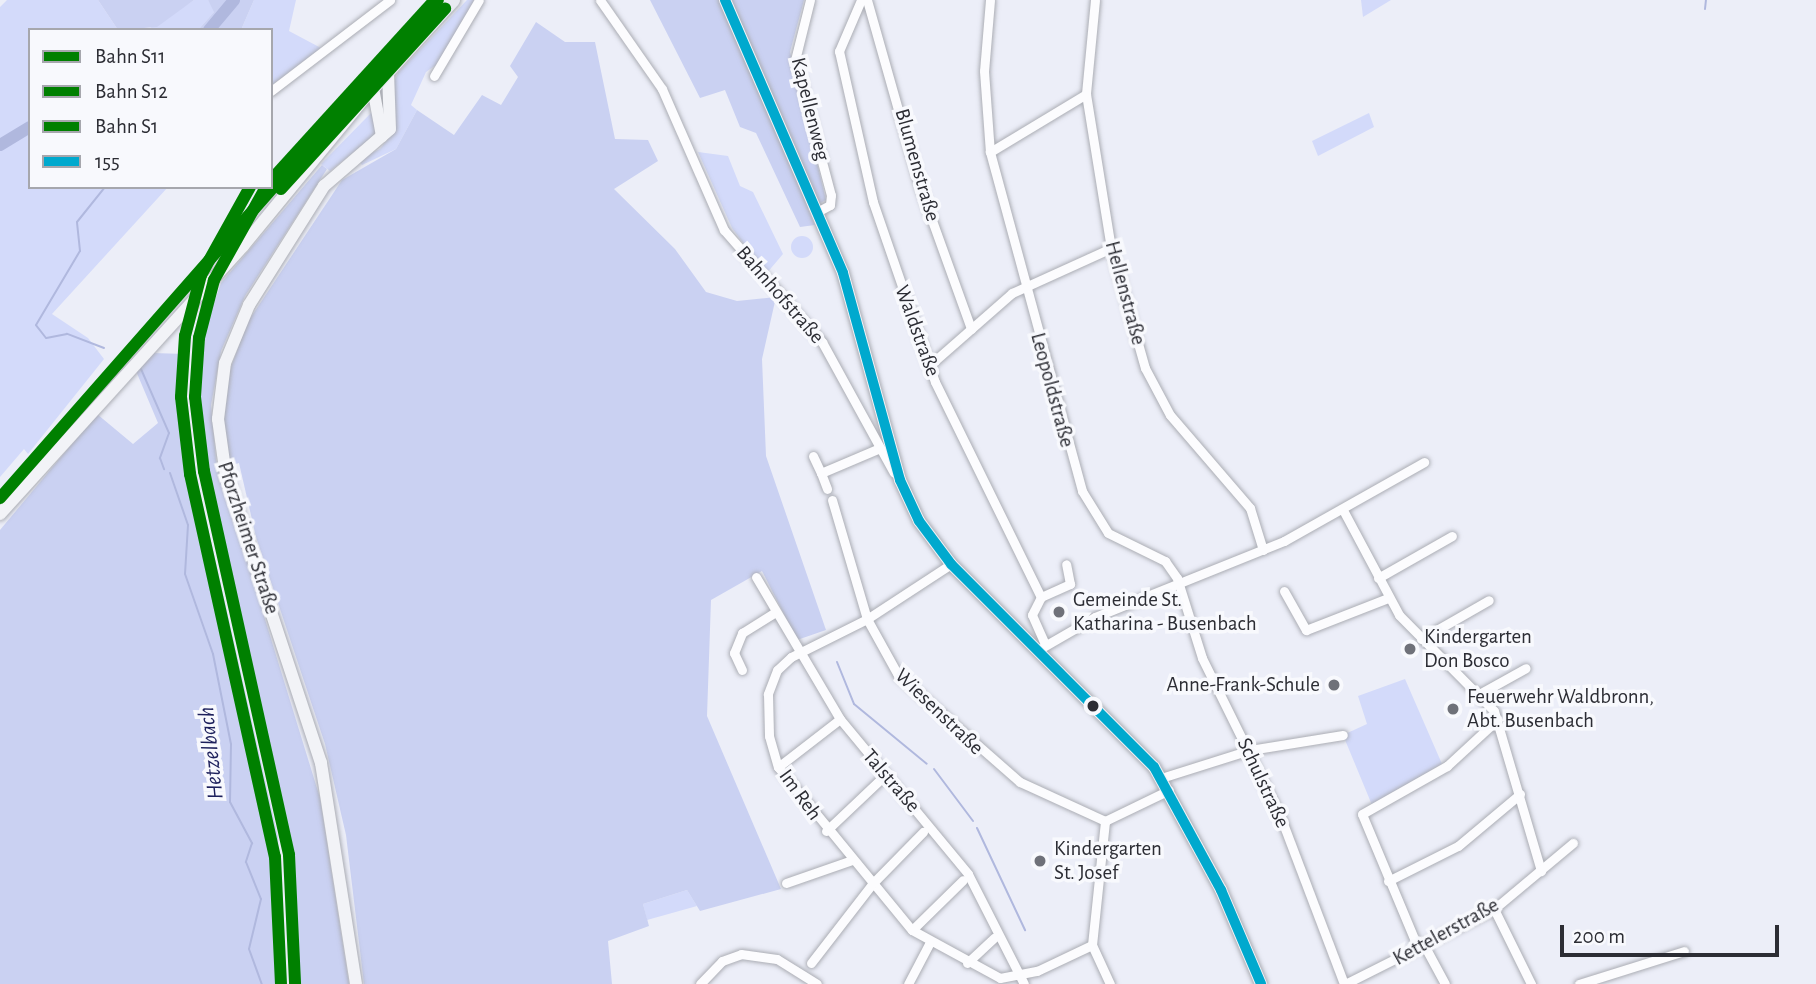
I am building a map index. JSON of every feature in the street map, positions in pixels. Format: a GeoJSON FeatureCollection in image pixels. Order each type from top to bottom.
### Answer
{"type":"FeatureCollection","features":[{"type":"Feature","properties":{"kind":"main road"},"geometry":{"type":"LineString","coordinates":[[0,514],[254,234],[373,88],[453,0]]}},
{"type":"Feature","properties":{"kind":"main road"},"geometry":{"type":"LineString","coordinates":[[725,0],[817,212],[860,321],[900,480],[919,521],[951,564],[1042,647],[1161,778],[1221,890],[1261,984]]}},
{"type":"Feature","properties":{"kind":"main road"},"geometry":{"type":"LineString","coordinates":[[382,136],[393,122],[387,95],[388,71]]}},
{"type":"Feature","properties":{"kind":"main road"},"geometry":{"type":"LineString","coordinates":[[373,88],[387,95]]}},
{"type":"Feature","properties":{"kind":"main road"},"geometry":{"type":"LineString","coordinates":[[373,88],[380,111],[382,136]]}},
{"type":"Feature","properties":{"kind":"main road"},"geometry":{"type":"LineString","coordinates":[[352,114],[380,111]]}},
{"type":"Feature","properties":{"kind":"main road","name":"Pforzheimer Straße"},"geometry":{"type":"LineString","coordinates":[[356,984],[340,853],[321,763],[226,476],[218,419],[225,363],[249,305],[324,186],[382,136]]}},
{"type":"Feature","properties":{"kind":"street"},"geometry":{"type":"LineString","coordinates":[[273,89],[390,0]]}},
{"type":"Feature","properties":{"kind":"street"},"geometry":{"type":"LineString","coordinates":[[434,76],[479,0]]}},
{"type":"Feature","properties":{"kind":"street","name":"Bahnhofstraße"},"geometry":{"type":"LineString","coordinates":[[600,0],[662,89],[724,230],[807,321],[900,480]]}},
{"type":"Feature","properties":{"kind":"street","name":"Kapellenweg"},"geometry":{"type":"LineString","coordinates":[[810,0],[795,60],[831,195],[830,205],[817,212]]}},
{"type":"Feature","properties":{"kind":"street","name":"Waldstraße"},"geometry":{"type":"LineString","coordinates":[[861,0],[839,51],[873,202],[930,365],[1041,597]]}},
{"type":"Feature","properties":{"kind":"street","name":"Blumenstraße"},"geometry":{"type":"LineString","coordinates":[[867,0],[920,187],[971,329]]}},
{"type":"Feature","properties":{"kind":"street","name":"Leopoldstraße"},"geometry":{"type":"LineString","coordinates":[[990,0],[984,71],[990,152],[1065,439],[1093,513],[1119,540],[1165,561],[1178,584]]}},
{"type":"Feature","properties":{"kind":"street","name":"Hellenstraße"},"geometry":{"type":"LineString","coordinates":[[1096,0],[1086,94],[1111,248],[1158,397],[1242,496],[1263,550]]}},
{"type":"Feature","properties":{"kind":"street"},"geometry":{"type":"LineString","coordinates":[[990,152],[1086,94]]}},
{"type":"Feature","properties":{"kind":"street"},"geometry":{"type":"LineString","coordinates":[[930,365],[1024,287],[1111,248]]}},
{"type":"Feature","properties":{"kind":"street"},"geometry":{"type":"LineString","coordinates":[[821,473],[880,448]]}},
{"type":"Feature","properties":{"kind":"street"},"geometry":{"type":"LineString","coordinates":[[813,456],[827,489]]}},
{"type":"Feature","properties":{"kind":"street"},"geometry":{"type":"LineString","coordinates":[[1066,564],[1070,584],[1041,597],[1032,615],[1042,647],[1178,584],[1263,550],[1343,510],[1424,462]]}},
{"type":"Feature","properties":{"kind":"street","name":"Wiesenstraße"},"geometry":{"type":"LineString","coordinates":[[832,500],[867,619],[898,675],[988,758],[1052,801],[1105,821]]}},
{"type":"Feature","properties":{"kind":"street"},"geometry":{"type":"LineString","coordinates":[[1343,510],[1388,598],[1421,639],[1481,693],[1498,719],[1541,871]]}},
{"type":"Feature","properties":{"kind":"street"},"geometry":{"type":"LineString","coordinates":[[1378,578],[1452,536]]}},
{"type":"Feature","properties":{"kind":"street","name":"Im Reh"},"geometry":{"type":"LineString","coordinates":[[951,564],[867,619],[797,653],[777,670],[768,694],[769,736],[778,767],[827,831],[912,930],[929,944],[989,975],[1023,980]]}},
{"type":"Feature","properties":{"kind":"street","name":"Talstraße"},"geometry":{"type":"LineString","coordinates":[[756,577],[773,614],[797,653],[881,779],[968,874],[1023,980]]}},
{"type":"Feature","properties":{"kind":"street","name":"Schulstraße"},"geometry":{"type":"LineString","coordinates":[[1178,584],[1202,658],[1250,750],[1344,984]]}},
{"type":"Feature","properties":{"kind":"street"},"geometry":{"type":"LineString","coordinates":[[1284,591],[1306,630],[1388,598]]}},
{"type":"Feature","properties":{"kind":"street"},"geometry":{"type":"LineString","coordinates":[[1421,639],[1489,600]]}},
{"type":"Feature","properties":{"kind":"street"},"geometry":{"type":"LineString","coordinates":[[742,670],[734,653],[742,633],[773,614]]}},
{"type":"Feature","properties":{"kind":"street"},"geometry":{"type":"LineString","coordinates":[[1481,693],[1526,668]]}},
{"type":"Feature","properties":{"kind":"street"},"geometry":{"type":"LineString","coordinates":[[778,767],[840,719]]}},
{"type":"Feature","properties":{"kind":"street"},"geometry":{"type":"LineString","coordinates":[[1445,984],[1421,946],[1388,881],[1362,814],[1447,766],[1498,719]]}},
{"type":"Feature","properties":{"kind":"street"},"geometry":{"type":"LineString","coordinates":[[1161,778],[1250,750],[1343,735]]}},
{"type":"Feature","properties":{"kind":"street"},"geometry":{"type":"LineString","coordinates":[[827,831],[881,779]]}},
{"type":"Feature","properties":{"kind":"street"},"geometry":{"type":"LineString","coordinates":[[1110,984],[1092,945],[1105,821],[1169,790]]}},
{"type":"Feature","properties":{"kind":"street"},"geometry":{"type":"LineString","coordinates":[[1388,881],[1458,846],[1520,794]]}},
{"type":"Feature","properties":{"kind":"street"},"geometry":{"type":"LineString","coordinates":[[811,962],[872,884],[923,832]]}},
{"type":"Feature","properties":{"kind":"street","name":"Kettelerstraße"},"geometry":{"type":"LineString","coordinates":[[1344,984],[1494,909],[1573,843]]}},
{"type":"Feature","properties":{"kind":"street"},"geometry":{"type":"LineString","coordinates":[[786,883],[852,860]]}},
{"type":"Feature","properties":{"kind":"street"},"geometry":{"type":"LineString","coordinates":[[912,930],[963,880]]}},
{"type":"Feature","properties":{"kind":"street"},"geometry":{"type":"LineString","coordinates":[[1494,909],[1531,984]]}},
{"type":"Feature","properties":{"kind":"street"},"geometry":{"type":"LineString","coordinates":[[967,963],[994,938]]}},
{"type":"Feature","properties":{"kind":"street"},"geometry":{"type":"LineString","coordinates":[[908,984],[929,944]]}},
{"type":"Feature","properties":{"kind":"street"},"geometry":{"type":"LineString","coordinates":[[1023,980],[1092,945]]}},
{"type":"Feature","properties":{"kind":"street"},"geometry":{"type":"LineString","coordinates":[[1580,984],[1684,951]]}},
{"type":"Feature","properties":{"kind":"street"},"geometry":{"type":"LineString","coordinates":[[700,984],[722,961],[741,954],[777,959],[817,984]]}},
{"type":"Feature","properties":{"kind":"shaded area"},"geometry":{"type":"Polygon","coordinates":[[[7,0],[98,0],[117,28],[28,28],[28,189],[166,189],[52,314],[88,338],[104,359],[28,454],[24,449],[0,477],[0,7],[7,0]]]}},
{"type":"Feature","properties":{"kind":"shaded area"},"geometry":{"type":"Polygon","coordinates":[[[98,0],[194,0],[157,27],[117,28],[98,0]]]}},
{"type":"Feature","properties":{"kind":"shaded area"},"geometry":{"type":"Polygon","coordinates":[[[194,0],[208,0],[215,11],[200,28],[150,28],[194,0]]]}},
{"type":"Feature","properties":{"kind":"shaded area"},"geometry":{"type":"Polygon","coordinates":[[[208,0],[254,0],[242,28],[200,28],[214,12],[208,0]]]}},
{"type":"Feature","properties":{"kind":"shaded area"},"geometry":{"type":"Polygon","coordinates":[[[254,0],[296,0],[289,31],[321,48],[273,84],[273,28],[242,28],[254,0]]]}},
{"type":"Feature","properties":{"kind":"shaded area"},"geometry":{"type":"Polygon","coordinates":[[[467,0],[474,0],[440,62],[426,72],[411,105],[417,110],[396,149],[362,165],[358,159],[380,149],[395,130],[391,89],[398,73],[467,0]]]}},
{"type":"Feature","properties":{"kind":"shaded area"},"geometry":{"type":"Polygon","coordinates":[[[650,0],[804,0],[790,52],[826,200],[808,209],[815,225],[800,227],[756,133],[740,127],[725,90],[700,98],[650,0]]]}},
{"type":"Feature","properties":{"kind":"shaded area"},"geometry":{"type":"Polygon","coordinates":[[[1361,0],[1391,0],[1363,17],[1361,0]]]}},
{"type":"Feature","properties":{"kind":"shaded area"},"geometry":{"type":"Polygon","coordinates":[[[536,22],[565,42],[595,42],[615,139],[648,140],[658,161],[614,189],[675,249],[706,292],[737,301],[776,297],[762,359],[766,456],[826,630],[797,640],[762,571],[711,600],[707,716],[781,889],[700,911],[687,890],[643,904],[649,926],[608,941],[612,984],[364,984],[346,835],[325,744],[256,537],[239,463],[230,466],[224,421],[230,370],[247,323],[342,180],[396,149],[417,110],[454,135],[482,95],[501,105],[518,77],[510,66],[536,22]]]}},
{"type":"Feature","properties":{"kind":"shaded area"},"geometry":{"type":"Polygon","coordinates":[[[372,112],[376,133],[330,171],[321,164],[372,112]]]}},
{"type":"Feature","properties":{"kind":"shaded area"},"geometry":{"type":"Polygon","coordinates":[[[1369,113],[1374,127],[1318,156],[1312,141],[1369,113]]]}},
{"type":"Feature","properties":{"kind":"shaded area"},"geometry":{"type":"Polygon","coordinates":[[[698,152],[728,156],[740,186],[753,192],[783,254],[766,274],[732,228],[698,152]]]}},
{"type":"Feature","properties":{"kind":"shaded area"},"geometry":{"type":"Polygon","coordinates":[[[322,165],[327,169],[245,296],[221,351],[211,405],[216,460],[320,798],[349,984],[299,984],[287,830],[204,456],[198,385],[207,322],[221,283],[322,165]]]}},
{"type":"Feature","properties":{"kind":"shaded area"},"geometry":{"type":"Polygon","coordinates":[[[802,236],[810,239],[813,247],[810,255],[802,258],[794,255],[791,247],[794,239],[802,236]]]}},
{"type":"Feature","properties":{"kind":"shaded area"},"geometry":{"type":"Polygon","coordinates":[[[153,353],[185,354],[187,419],[199,488],[278,837],[283,984],[0,984],[0,530],[97,414],[133,444],[158,423],[136,371],[153,353]]]}},
{"type":"Feature","properties":{"kind":"shaded area"},"geometry":{"type":"Polygon","coordinates":[[[1405,679],[1442,764],[1372,805],[1343,735],[1367,724],[1358,696],[1405,679]]]}},
{"type":"Feature","properties":{"kind":"shaded area"},"geometry":{"type":"Polygon","coordinates":[[[687,890],[697,906],[647,920],[643,904],[687,890]]]}},
{"type":"Feature","properties":{"kind":"waterway"},"geometry":{"type":"LineString","coordinates":[[211,28],[234,0]]}},
{"type":"Feature","properties":{"kind":"waterway"},"geometry":{"type":"LineString","coordinates":[[1705,9],[1706,0]]}},
{"type":"Feature","properties":{"kind":"waterway"},"geometry":{"type":"LineString","coordinates":[[0,145],[28,128]]}},
{"type":"Feature","properties":{"kind":"waterway","name":"Hetzelbach"},"geometry":{"type":"LineString","coordinates":[[103,189],[77,222],[80,251],[36,325],[46,338],[67,334],[104,348]]}},
{"type":"Feature","properties":{"kind":"waterway","name":"Hetzelbach"},"geometry":{"type":"LineString","coordinates":[[141,369],[169,433],[160,458],[164,469]]}},
{"type":"Feature","properties":{"kind":"waterway","name":"Hetzelbach"},"geometry":{"type":"LineString","coordinates":[[170,473],[188,525],[185,574],[213,654],[231,744],[230,802],[252,843],[246,862],[261,899],[249,949],[262,984]]}},
{"type":"Feature","properties":{"kind":"waterway"},"geometry":{"type":"LineString","coordinates":[[837,662],[854,704],[927,764]]}},
{"type":"Feature","properties":{"kind":"waterway"},"geometry":{"type":"LineString","coordinates":[[934,769],[973,821]]}},
{"type":"Feature","properties":{"kind":"waterway"},"geometry":{"type":"LineString","coordinates":[[977,828],[1025,930]]}},
{"type":"Feature","properties":{"kind":"rail line","name":"S11"},"geometry":{"type":"LineString","coordinates":[[273,178],[435,0]]}},
{"type":"Feature","properties":{"kind":"rail line","name":"S1"},"geometry":{"type":"LineString","coordinates":[[273,188],[438,0]]}},
{"type":"Feature","properties":{"kind":"rail line","name":"S12"},"geometry":{"type":"LineString","coordinates":[[281,189],[445,9]]}},
{"type":"Feature","properties":{"kind":"rail line","name":"S12"},"geometry":{"type":"LineString","coordinates":[[249,189],[201,275],[185,336],[181,397],[190,474],[275,857],[281,984]]}},
{"type":"Feature","properties":{"kind":"rail line","name":"S11"},"geometry":{"type":"LineString","coordinates":[[265,189],[214,280],[199,338],[195,397],[204,471],[289,855],[295,984]]}},
{"type":"Feature","properties":{"kind":"rail line","name":"S1"},"geometry":{"type":"LineString","coordinates":[[0,498],[272,189]]}},
{"type":"Feature","properties":{"kind":"transit line","name":"155"},"geometry":{"type":"LineString","coordinates":[[725,0],[843,273],[900,480],[919,521],[951,564],[1154,767],[1221,890],[1261,984]]}},
{"type":"Feature","properties":{"kind":"place","name":"Gemeinde St. Katharina - Busenbach"},"geometry":{"type":"Point","coordinates":[1059,612]}},
{"type":"Feature","properties":{"kind":"place","name":"Kindergarten Don Bosco"},"geometry":{"type":"Point","coordinates":[1410,649]}},
{"type":"Feature","properties":{"kind":"place","name":"Anne-Frank-Schule"},"geometry":{"type":"Point","coordinates":[1334,685]}},
{"type":"Feature","properties":{"kind":"place","name":"Feuerwehr Waldbronn, Abt. Busenbach"},"geometry":{"type":"Point","coordinates":[1453,709]}},
{"type":"Feature","properties":{"kind":"place","name":"Kindergarten St. Josef"},"geometry":{"type":"Point","coordinates":[1040,861]}}]}
